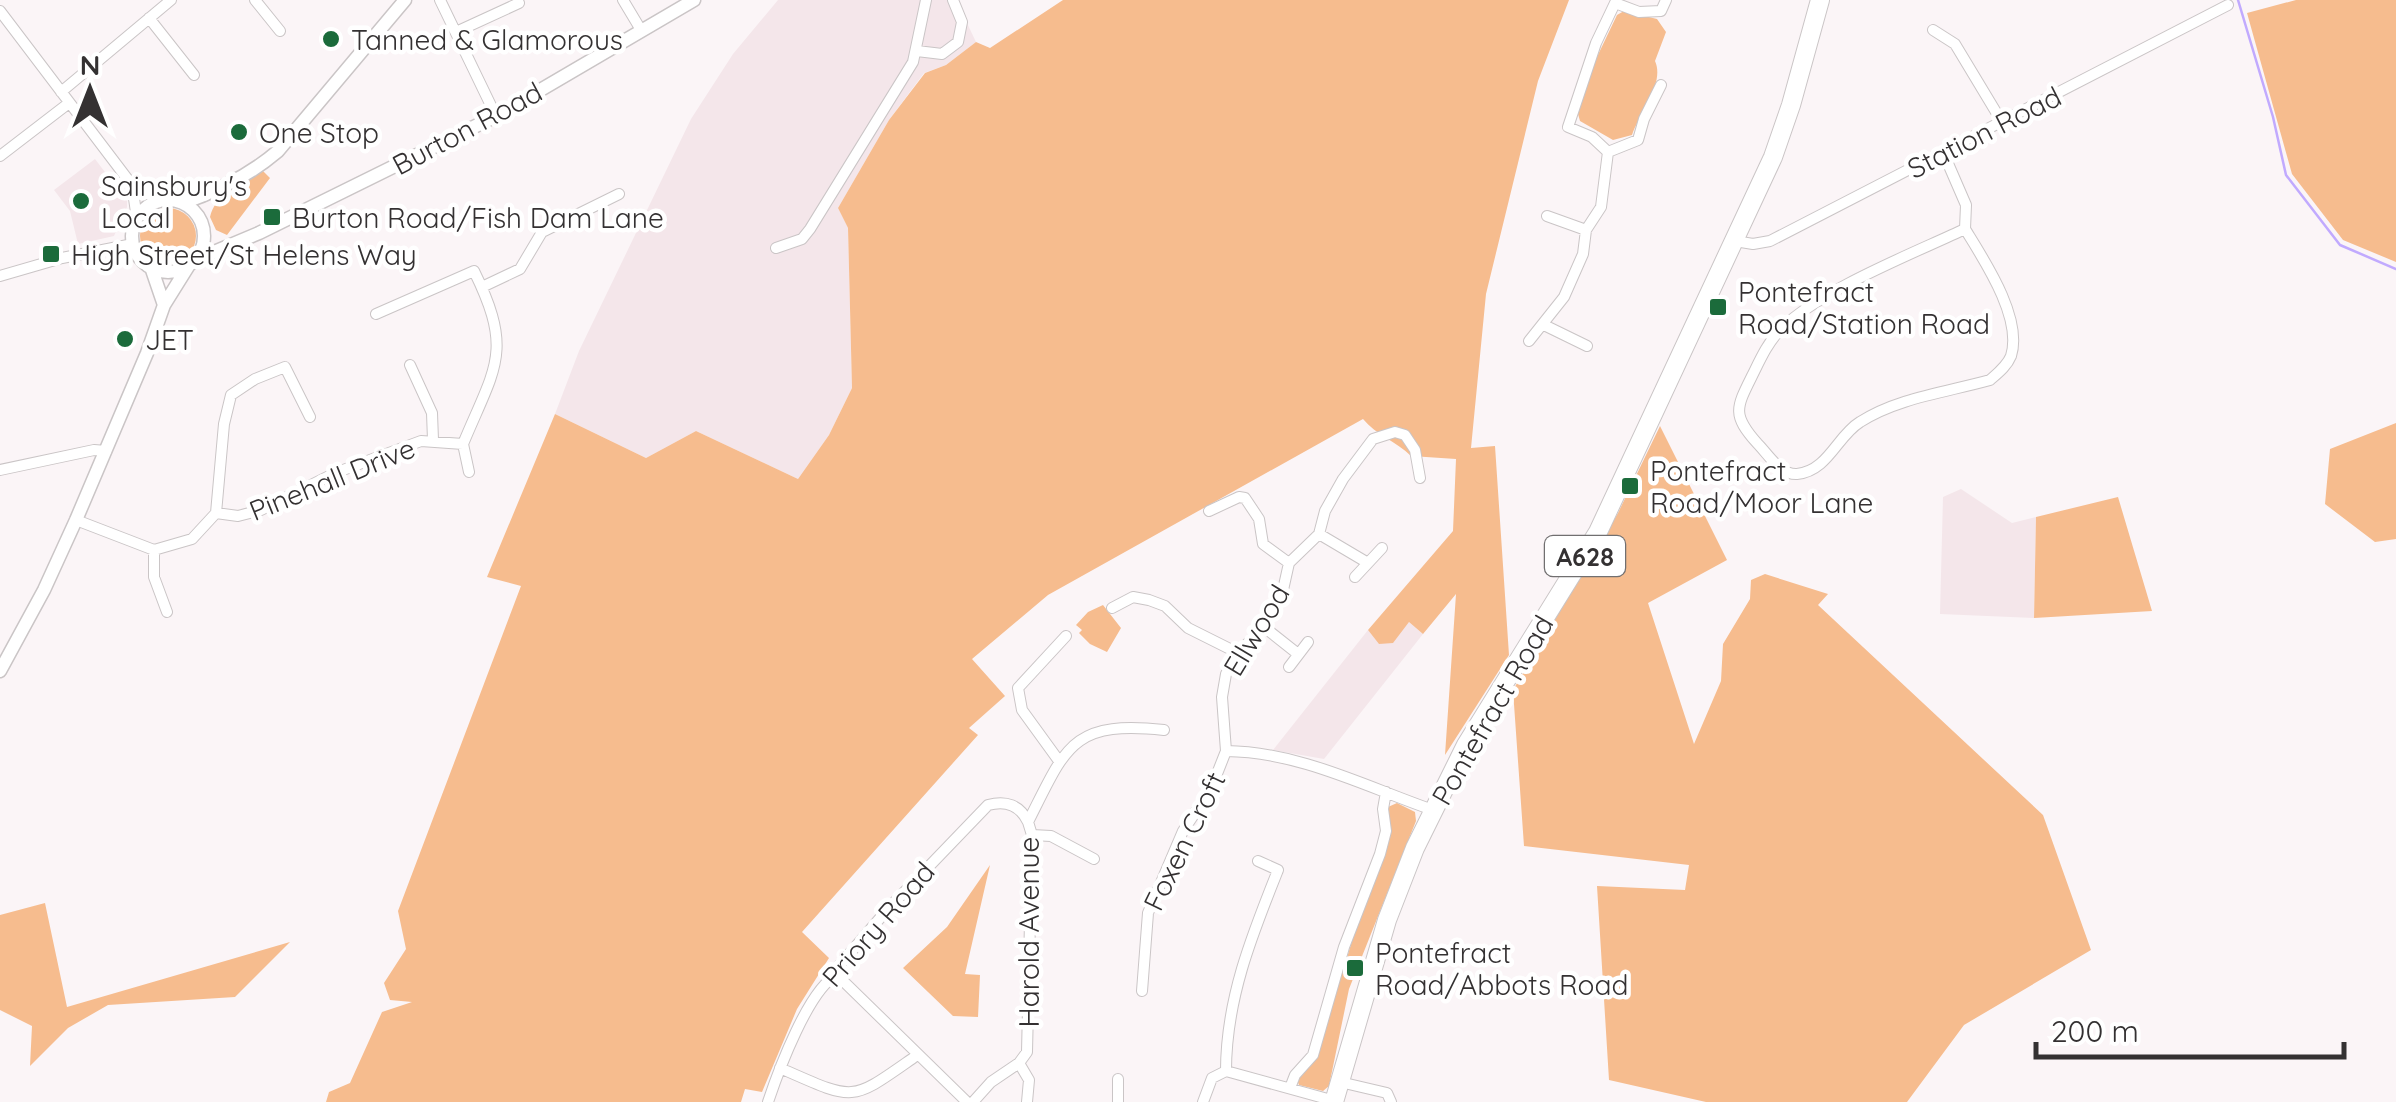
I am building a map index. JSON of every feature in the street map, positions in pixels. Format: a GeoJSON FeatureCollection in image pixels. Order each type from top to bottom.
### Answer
{"type":"FeatureCollection","features":[{"type":"Feature","properties":{"kind":"highway","name":"Pontefract Road"},"geometry":{"type":"LineString","coordinates":[[1334,1102],[1388,920],[1432,810],[1463,751],[1598,532],[1783,131],[1820,0]]}},
{"type":"Feature","properties":{"kind":"street"},"geometry":{"type":"LineString","coordinates":[[60,92],[172,0]]}},
{"type":"Feature","properties":{"kind":"street"},"geometry":{"type":"LineString","coordinates":[[255,0],[280,31]]}},
{"type":"Feature","properties":{"kind":"street"},"geometry":{"type":"LineString","coordinates":[[0,11],[132,186],[160,201],[183,203],[262,165],[278,151],[405,0]]}},
{"type":"Feature","properties":{"kind":"street"},"geometry":{"type":"LineString","coordinates":[[440,0],[496,116]]}},
{"type":"Feature","properties":{"kind":"street"},"geometry":{"type":"LineString","coordinates":[[623,0],[640,30]]}},
{"type":"Feature","properties":{"kind":"street","name":"Burton Road"},"geometry":{"type":"LineString","coordinates":[[192,263],[496,116],[694,0]]}},
{"type":"Feature","properties":{"kind":"street"},"geometry":{"type":"LineString","coordinates":[[776,248],[802,240],[907,74],[926,0]]}},
{"type":"Feature","properties":{"kind":"street"},"geometry":{"type":"LineString","coordinates":[[916,50],[942,54],[958,42],[962,22],[954,0]]}},
{"type":"Feature","properties":{"kind":"street"},"geometry":{"type":"LineString","coordinates":[[1608,152],[1592,136],[1568,127],[1596,43],[1615,4],[1651,13],[1661,11],[1666,0]]}},
{"type":"Feature","properties":{"kind":"street"},"geometry":{"type":"LineString","coordinates":[[456,32],[518,2],[526,17]]}},
{"type":"Feature","properties":{"kind":"street","name":"Station Road"},"geometry":{"type":"LineString","coordinates":[[1735,241],[1770,241],[2220,5]]}},
{"type":"Feature","properties":{"kind":"street"},"geometry":{"type":"LineString","coordinates":[[150,18],[194,75]]}},
{"type":"Feature","properties":{"kind":"street"},"geometry":{"type":"LineString","coordinates":[[1933,30],[1955,44],[2002,122]]}},
{"type":"Feature","properties":{"kind":"street"},"geometry":{"type":"LineString","coordinates":[[1608,152],[1638,140],[1661,84]]}},
{"type":"Feature","properties":{"kind":"street"},"geometry":{"type":"LineString","coordinates":[[0,156],[69,103]]}},
{"type":"Feature","properties":{"kind":"street"},"geometry":{"type":"LineString","coordinates":[[1528,342],[1564,297],[1583,254],[1586,230],[1602,208],[1608,152]]}},
{"type":"Feature","properties":{"kind":"street"},"geometry":{"type":"LineString","coordinates":[[1943,152],[1966,205],[1965,228],[2011,315],[2014,336],[2010,356],[2004,368],[1990,380],[1879,411],[1855,425],[1812,470],[1784,472],[1742,426],[1739,416],[1739,402],[1768,345],[1795,317],[1826,296],[1965,228]]}},
{"type":"Feature","properties":{"kind":"street"},"geometry":{"type":"LineString","coordinates":[[132,186],[137,219],[133,244],[140,258],[151,267],[170,272],[192,263]]}},
{"type":"Feature","properties":{"kind":"street"},"geometry":{"type":"LineString","coordinates":[[0,671],[76,520],[164,305],[203,245],[202,223],[214,191]]}},
{"type":"Feature","properties":{"kind":"street"},"geometry":{"type":"LineString","coordinates":[[482,287],[520,269],[542,232],[619,194]]}},
{"type":"Feature","properties":{"kind":"street"},"geometry":{"type":"LineString","coordinates":[[137,219],[146,207],[160,201]]}},
{"type":"Feature","properties":{"kind":"street"},"geometry":{"type":"LineString","coordinates":[[183,203],[214,238],[234,245]]}},
{"type":"Feature","properties":{"kind":"street"},"geometry":{"type":"LineString","coordinates":[[1548,216],[1586,230]]}},
{"type":"Feature","properties":{"kind":"street"},"geometry":{"type":"LineString","coordinates":[[0,276],[133,244]]}},
{"type":"Feature","properties":{"kind":"street"},"geometry":{"type":"LineString","coordinates":[[151,267],[164,305]]}},
{"type":"Feature","properties":{"kind":"street"},"geometry":{"type":"LineString","coordinates":[[376,314],[474,271],[493,314],[499,343],[494,371],[463,444],[468,472]]}},
{"type":"Feature","properties":{"kind":"street"},"geometry":{"type":"LineString","coordinates":[[1544,324],[1588,346]]}},
{"type":"Feature","properties":{"kind":"street"},"geometry":{"type":"LineString","coordinates":[[410,365],[432,413],[433,440]]}},
{"type":"Feature","properties":{"kind":"street"},"geometry":{"type":"LineString","coordinates":[[76,520],[154,550],[192,539],[216,513],[224,424],[231,396],[254,379],[285,367],[310,417]]}},
{"type":"Feature","properties":{"kind":"street"},"geometry":{"type":"LineString","coordinates":[[1397,416],[1395,432],[1405,435],[1415,450],[1420,478]]}},
{"type":"Feature","properties":{"kind":"street","name":"Ellwood"},"geometry":{"type":"LineString","coordinates":[[1226,751],[1222,697],[1226,674],[1238,653],[1264,627],[1283,590],[1290,563],[1319,534],[1342,479],[1373,439],[1395,432]]}},
{"type":"Feature","properties":{"kind":"street","name":"Pinehall Drive"},"geometry":{"type":"LineString","coordinates":[[216,513],[238,516],[261,510],[335,474],[420,441],[463,444]]}},
{"type":"Feature","properties":{"kind":"street"},"geometry":{"type":"LineString","coordinates":[[0,470],[94,450],[106,451]]}},
{"type":"Feature","properties":{"kind":"street"},"geometry":{"type":"LineString","coordinates":[[1208,510],[1238,496],[1245,498],[1259,519],[1263,544],[1290,563]]}},
{"type":"Feature","properties":{"kind":"street"},"geometry":{"type":"LineString","coordinates":[[1319,534],[1368,563]]}},
{"type":"Feature","properties":{"kind":"street"},"geometry":{"type":"LineString","coordinates":[[1355,577],[1382,548]]}},
{"type":"Feature","properties":{"kind":"street"},"geometry":{"type":"LineString","coordinates":[[154,550],[154,577],[167,612]]}},
{"type":"Feature","properties":{"kind":"street"},"geometry":{"type":"LineString","coordinates":[[1112,608],[1143,592],[1166,606],[1188,628],[1238,653]]}},
{"type":"Feature","properties":{"kind":"street"},"geometry":{"type":"LineString","coordinates":[[1264,627],[1298,654]]}},
{"type":"Feature","properties":{"kind":"street"},"geometry":{"type":"LineString","coordinates":[[1059,760],[1022,710],[1018,688],[1066,636]]}},
{"type":"Feature","properties":{"kind":"street"},"geometry":{"type":"LineString","coordinates":[[1289,667],[1308,642]]}},
{"type":"Feature","properties":{"kind":"street","name":"Harold Avenue"},"geometry":{"type":"LineString","coordinates":[[1027,1102],[1029,1080],[1018,1064],[1027,1052],[1032,835],[1028,822],[1059,760],[1071,745],[1094,733],[1126,726],[1164,730]]}},
{"type":"Feature","properties":{"kind":"street"},"geometry":{"type":"LineString","coordinates":[[1226,751],[1302,761],[1432,810]]}},
{"type":"Feature","properties":{"kind":"street","name":"Foxen Croft"},"geometry":{"type":"LineString","coordinates":[[1142,992],[1148,913],[1182,831],[1211,789],[1226,751]]}},
{"type":"Feature","properties":{"kind":"street","name":"Pontefract Road"},"geometry":{"type":"LineString","coordinates":[[1290,1088],[1313,1056],[1344,947],[1380,854],[1386,831],[1386,792]]}},
{"type":"Feature","properties":{"kind":"street","name":"Priory Road"},"geometry":{"type":"LineString","coordinates":[[768,1102],[780,1068],[823,986],[838,976],[838,967],[887,910],[988,805],[1009,804],[1023,810],[1028,822]]}},
{"type":"Feature","properties":{"kind":"street"},"geometry":{"type":"LineString","coordinates":[[1032,835],[1052,836],[1094,859]]}},
{"type":"Feature","properties":{"kind":"street"},"geometry":{"type":"LineString","coordinates":[[1226,1071],[1226,1041],[1243,957],[1278,870],[1258,861]]}},
{"type":"Feature","properties":{"kind":"street"},"geometry":{"type":"LineString","coordinates":[[838,976],[916,1056],[970,1102],[1018,1064]]}},
{"type":"Feature","properties":{"kind":"street"},"geometry":{"type":"LineString","coordinates":[[780,1068],[831,1096],[852,1102],[873,1095],[916,1056]]}},
{"type":"Feature","properties":{"kind":"street"},"geometry":{"type":"LineString","coordinates":[[1203,1102],[1212,1078],[1226,1071],[1334,1102]]}},
{"type":"Feature","properties":{"kind":"street"},"geometry":{"type":"LineString","coordinates":[[1118,1078],[1118,1102]]}},
{"type":"Feature","properties":{"kind":"street"},"geometry":{"type":"LineString","coordinates":[[1340,1082],[1387,1093],[1391,1102]]}},
{"type":"Feature","properties":{"kind":"shaded area"},"geometry":{"type":"Polygon","coordinates":[[[778,0],[956,0],[976,42],[946,65],[924,73],[889,120],[838,208],[848,228],[852,388],[829,435],[798,479],[696,431],[646,458],[555,414],[579,351],[691,119],[733,54],[778,0]]]}},
{"type":"Feature","properties":{"kind":"shaded area"},"geometry":{"type":"Polygon","coordinates":[[[1063,0],[1569,0],[1538,81],[1486,294],[1471,448],[1495,446],[1509,655],[1445,755],[1456,594],[1423,634],[1409,622],[1393,643],[1379,644],[1368,630],[1453,531],[1456,459],[1411,456],[1363,419],[1048,595],[972,659],[1005,696],[969,728],[978,735],[802,932],[829,958],[797,1009],[762,1092],[745,1089],[741,1102],[326,1102],[329,1092],[350,1083],[382,1012],[412,1002],[390,1000],[384,983],[406,949],[398,911],[521,586],[487,577],[555,414],[646,458],[696,431],[798,479],[829,435],[852,388],[848,228],[838,208],[889,120],[925,73],[946,65],[976,42],[990,48],[1063,0]]]}},
{"type":"Feature","properties":{"kind":"shaded area"},"geometry":{"type":"Polygon","coordinates":[[[2296,0],[2396,0],[2396,262],[2343,240],[2292,174],[2247,13],[2296,0]]]}},
{"type":"Feature","properties":{"kind":"shaded area"},"geometry":{"type":"Polygon","coordinates":[[[1624,11],[1657,19],[1666,32],[1655,61],[1657,79],[1632,135],[1613,140],[1580,121],[1578,114],[1596,59],[1617,15],[1624,11]]]}},
{"type":"Feature","properties":{"kind":"shaded area"},"geometry":{"type":"Polygon","coordinates":[[[95,159],[127,201],[127,207],[114,236],[78,244],[70,211],[54,190],[95,159]]]}},
{"type":"Feature","properties":{"kind":"shaded area"},"geometry":{"type":"Polygon","coordinates":[[[263,171],[270,178],[227,235],[216,230],[210,217],[218,201],[263,171]]]}},
{"type":"Feature","properties":{"kind":"shaded area"},"geometry":{"type":"Polygon","coordinates":[[[168,208],[188,216],[196,236],[188,256],[168,264],[148,256],[140,236],[148,216],[168,208]]]}},
{"type":"Feature","properties":{"kind":"shaded area"},"geometry":{"type":"Polygon","coordinates":[[[2396,423],[2396,539],[2375,542],[2325,504],[2330,449],[2396,423]]]}},
{"type":"Feature","properties":{"kind":"shaded area"},"geometry":{"type":"Polygon","coordinates":[[[1660,426],[1727,560],[1648,603],[1694,744],[1721,681],[1723,644],[1750,599],[1751,580],[1765,574],[1828,594],[1818,605],[2043,815],[2091,950],[1964,1025],[1907,1102],[1706,1102],[1609,1080],[1597,886],[1685,890],[1689,865],[1524,846],[1513,690],[1618,513],[1660,426]]]}},
{"type":"Feature","properties":{"kind":"shaded area"},"geometry":{"type":"Polygon","coordinates":[[[1961,489],[2012,523],[2036,517],[2034,618],[1940,614],[1943,497],[1961,489]]]}},
{"type":"Feature","properties":{"kind":"shaded area"},"geometry":{"type":"Polygon","coordinates":[[[2118,497],[2152,611],[2034,618],[2036,517],[2118,497]]]}},
{"type":"Feature","properties":{"kind":"shaded area"},"geometry":{"type":"Polygon","coordinates":[[[1103,605],[1121,628],[1107,652],[1090,644],[1076,625],[1088,612],[1103,605]]]}},
{"type":"Feature","properties":{"kind":"shaded area"},"geometry":{"type":"Polygon","coordinates":[[[1409,622],[1423,634],[1324,759],[1273,750],[1368,630],[1380,644],[1409,622]]]}},
{"type":"Feature","properties":{"kind":"shaded area"},"geometry":{"type":"Polygon","coordinates":[[[1397,803],[1415,812],[1416,821],[1349,989],[1329,1086],[1323,1091],[1299,1085],[1297,1080],[1318,1052],[1352,941],[1383,859],[1389,828],[1388,807],[1397,803]]]}},
{"type":"Feature","properties":{"kind":"shaded area"},"geometry":{"type":"Polygon","coordinates":[[[990,865],[965,974],[980,975],[978,1017],[953,1016],[903,968],[947,927],[990,865]]]}},
{"type":"Feature","properties":{"kind":"shaded area"},"geometry":{"type":"Polygon","coordinates":[[[45,903],[67,1007],[290,942],[235,997],[108,1005],[68,1028],[30,1066],[32,1026],[0,1010],[0,915],[45,903]]]}},
{"type":"Feature","properties":{"kind":"waterway"},"geometry":{"type":"LineString","coordinates":[[2238,0],[2286,175],[2340,245],[2396,269]]}},
{"type":"Feature","properties":{"kind":"place","name":"Tanned & Glamorous"},"geometry":{"type":"Point","coordinates":[331,39]}},
{"type":"Feature","properties":{"kind":"place","name":"One Stop"},"geometry":{"type":"Point","coordinates":[239,132]}},
{"type":"Feature","properties":{"kind":"place","name":"Sainsbury's Local"},"geometry":{"type":"Point","coordinates":[81,201]}},
{"type":"Feature","properties":{"kind":"place","name":"Burton Road/Fish Dam Lane"},"geometry":{"type":"Point","coordinates":[272,217]}},
{"type":"Feature","properties":{"kind":"place","name":"High Street/St Helens Way"},"geometry":{"type":"Point","coordinates":[51,254]}},
{"type":"Feature","properties":{"kind":"place","name":"Pontefract Road/Station Road"},"geometry":{"type":"Point","coordinates":[1718,307]}},
{"type":"Feature","properties":{"kind":"place","name":"JET"},"geometry":{"type":"Point","coordinates":[125,339]}},
{"type":"Feature","properties":{"kind":"place","name":"Pontefract Road/Moor Lane"},"geometry":{"type":"Point","coordinates":[1630,486]}},
{"type":"Feature","properties":{"kind":"place","name":"Pontefract Road/Abbots Road"},"geometry":{"type":"Point","coordinates":[1355,968]}}]}
